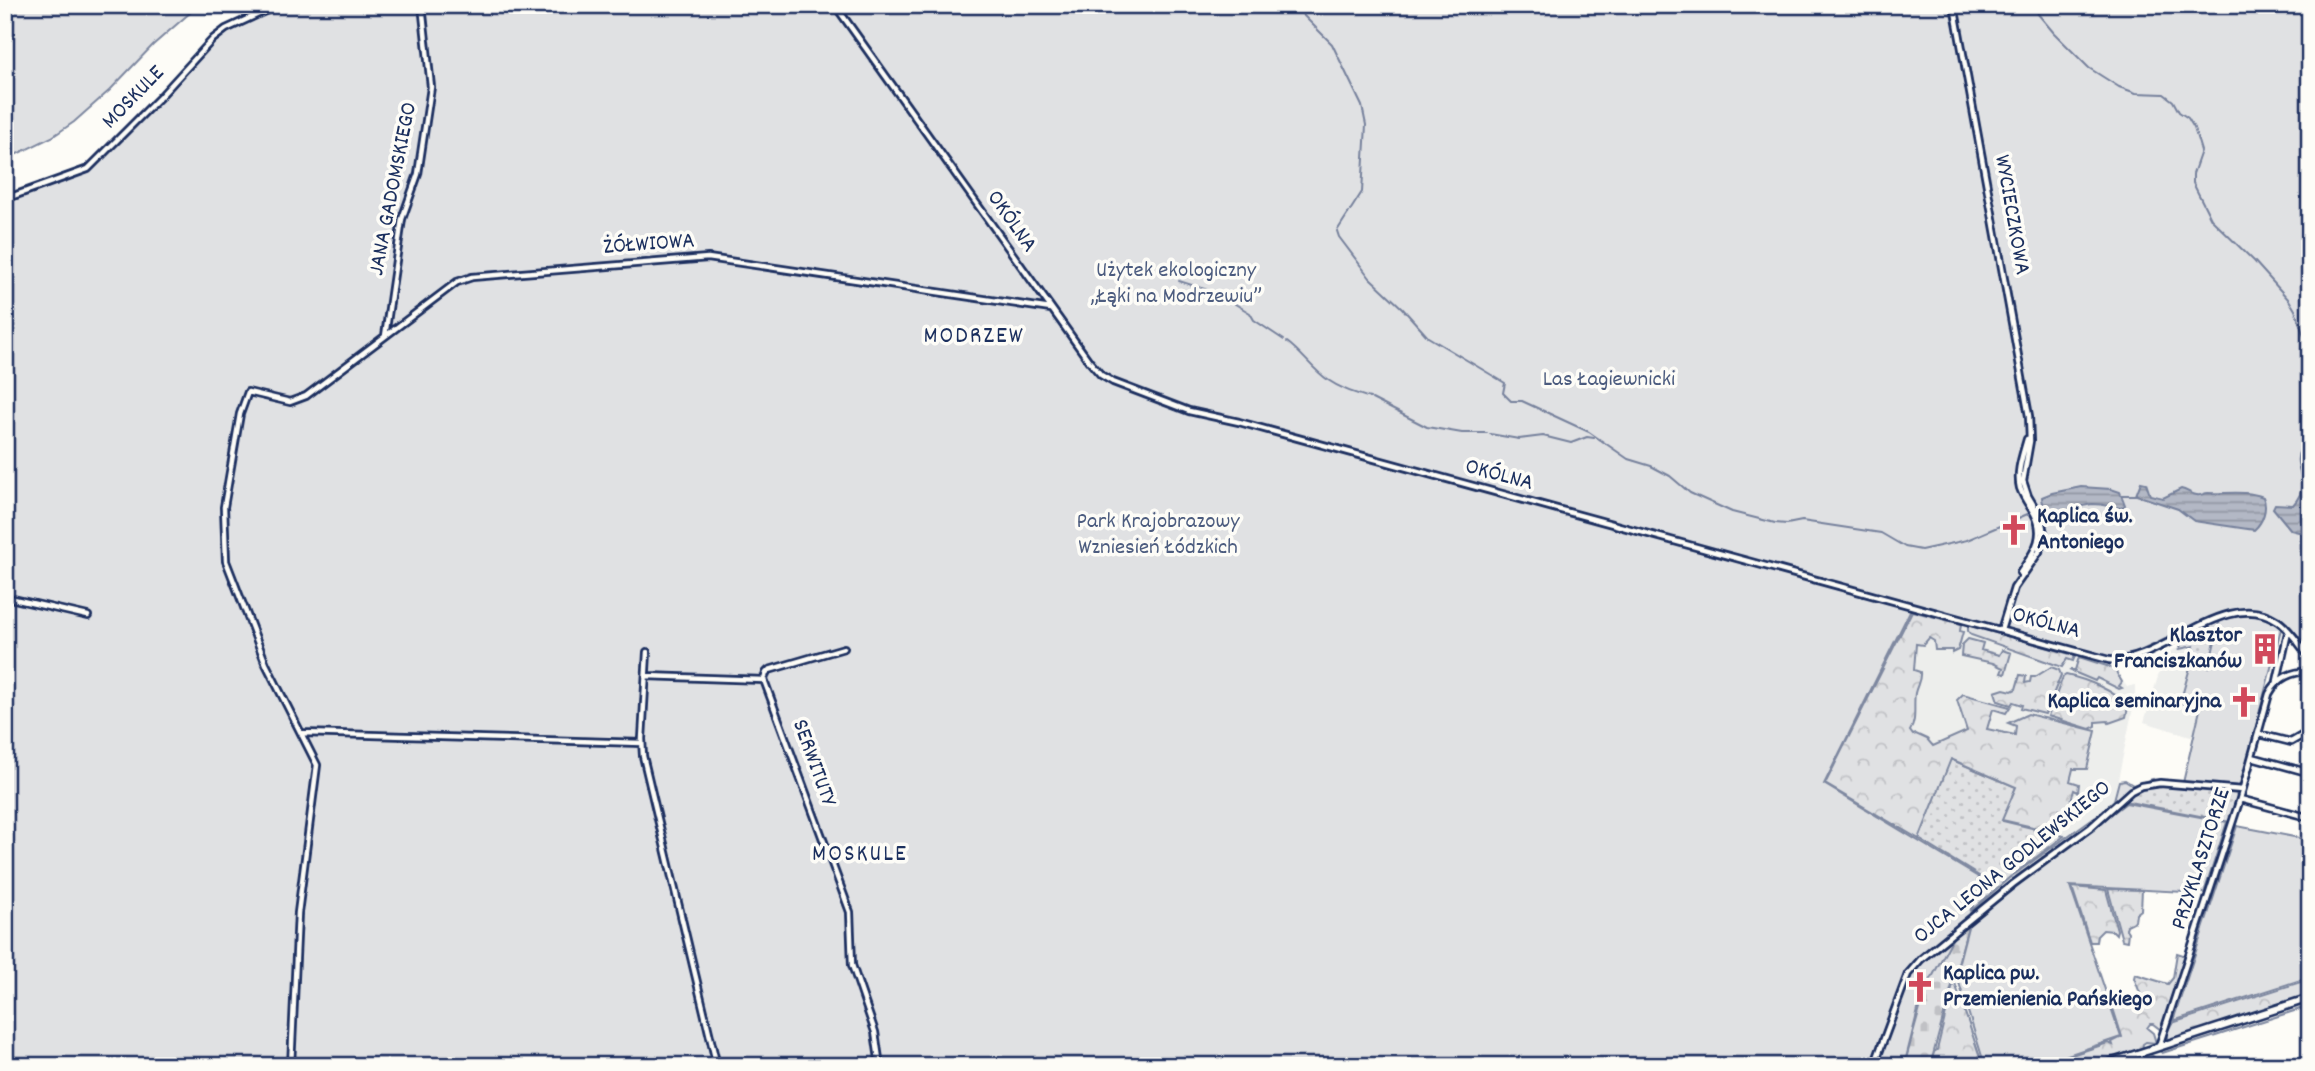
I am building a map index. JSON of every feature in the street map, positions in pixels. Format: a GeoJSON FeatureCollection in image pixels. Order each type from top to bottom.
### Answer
{"type":"FeatureCollection","features":[{"type":"Feature","properties":{"kind":"main road"},"geometry":{"type":"LineString","coordinates":[[2100,1066],[2310,998]]}},
{"type":"Feature","properties":{"kind":"street","name":"MOSKULE"},"geometry":{"type":"LineString","coordinates":[[5,198],[88,169],[214,38],[226,29],[278,5]]}},
{"type":"Feature","properties":{"kind":"street","name":"JANA GADOMSKIEGO"},"geometry":{"type":"LineString","coordinates":[[384,337],[402,219],[418,174],[431,87],[422,5]]}},
{"type":"Feature","properties":{"kind":"street","name":"OKÓLNA"},"geometry":{"type":"LineString","coordinates":[[835,5],[1052,310],[1103,376],[1189,411],[1239,422],[2117,661],[2136,657],[2211,621],[2232,614],[2254,613],[2268,616],[2280,623],[2310,659]]}},
{"type":"Feature","properties":{"kind":"street","name":"WYCIECZKOWA"},"geometry":{"type":"LineString","coordinates":[[1954,5],[2028,407],[2029,432],[2019,481],[2023,495],[2039,524],[2040,535],[2035,552],[2020,574],[2001,630]]}},
{"type":"Feature","properties":{"kind":"street","name":"ŻÓŁWIOWA"},"geometry":{"type":"LineString","coordinates":[[302,733],[265,664],[226,561],[223,531],[226,490],[240,414],[246,394],[251,391],[286,401],[298,400],[322,387],[384,337],[465,278],[695,258],[816,273],[1052,310]]}},
{"type":"Feature","properties":{"kind":"street"},"geometry":{"type":"LineString","coordinates":[[5,597],[88,616]]}},
{"type":"Feature","properties":{"kind":"street","name":"PRZYKLASZTORZE"},"geometry":{"type":"LineString","coordinates":[[2159,1047],[2240,799],[2269,694],[2277,682],[2288,631]]}},
{"type":"Feature","properties":{"kind":"street"},"geometry":{"type":"LineString","coordinates":[[646,676],[764,680],[765,673],[769,670],[844,648]]}},
{"type":"Feature","properties":{"kind":"street"},"geometry":{"type":"LineString","coordinates":[[647,652],[642,743],[717,1066]]}},
{"type":"Feature","properties":{"kind":"street"},"geometry":{"type":"LineString","coordinates":[[2277,682],[2290,674],[2310,671]]}},
{"type":"Feature","properties":{"kind":"street","name":"SERWITUTY"},"geometry":{"type":"LineString","coordinates":[[764,680],[850,912],[852,965],[875,1032],[880,1066]]}},
{"type":"Feature","properties":{"kind":"street"},"geometry":{"type":"LineString","coordinates":[[2258,734],[2291,742],[2310,732]]}},
{"type":"Feature","properties":{"kind":"street"},"geometry":{"type":"LineString","coordinates":[[291,1066],[298,913],[317,765],[302,733],[642,743]]}},
{"type":"Feature","properties":{"kind":"street"},"geometry":{"type":"LineString","coordinates":[[2252,757],[2310,773]]}},
{"type":"Feature","properties":{"kind":"street","name":"OJCA LEONA GODLEWSKIEGO"},"geometry":{"type":"LineString","coordinates":[[1874,1066],[1908,974],[1921,959],[2013,884],[2091,827],[2131,791],[2141,786],[2160,783],[2242,790]]}},
{"type":"Feature","properties":{"kind":"street"},"geometry":{"type":"LineString","coordinates":[[2240,799],[2303,816],[2310,814]]}},
{"type":"Feature","properties":{"kind":"shaded area"},"geometry":{"type":"Polygon","coordinates":[[[2304,447],[2310,448],[2310,535],[2291,530],[2273,508],[2275,504],[2293,505],[2299,496],[2302,481],[2298,455],[2304,447]]]}},
{"type":"Feature","properties":{"kind":"shaded area"},"geometry":{"type":"Polygon","coordinates":[[[2141,482],[2146,483],[2150,495],[2163,498],[2181,489],[2198,495],[2256,495],[2263,497],[2264,515],[2254,530],[2194,521],[2178,509],[2136,495],[2141,482]]]}},
{"type":"Feature","properties":{"kind":"shaded area"},"geometry":{"type":"Polygon","coordinates":[[[2081,487],[2120,492],[2125,505],[2121,508],[2093,504],[2055,511],[2048,510],[2044,505],[2042,497],[2081,487]]]}},
{"type":"Feature","properties":{"kind":"shaded area"},"geometry":{"type":"Polygon","coordinates":[[[1912,610],[2110,667],[2127,687],[2135,685],[2135,698],[2114,799],[2096,816],[2066,835],[2002,820],[1978,876],[1824,785],[1912,610]]]}},
{"type":"Feature","properties":{"kind":"shaded area"},"geometry":{"type":"Polygon","coordinates":[[[2194,646],[2210,664],[2194,737],[2144,722],[2165,654],[2175,649],[2194,646]]]}},
{"type":"Feature","properties":{"kind":"green space"},"geometry":{"type":"Polygon","coordinates":[[[5,5],[199,5],[153,45],[110,90],[74,122],[52,137],[5,160],[5,5]]]}},
{"type":"Feature","properties":{"kind":"green space","name":"Park Krajobrazowy Wzniesień Łódzkich"},"geometry":{"type":"Polygon","coordinates":[[[278,5],[2310,5],[2310,665],[2286,627],[2282,625],[2239,792],[2182,787],[2202,701],[2199,709],[2180,703],[2191,664],[2209,667],[2221,615],[2121,660],[1913,605],[1824,784],[1978,877],[1968,923],[1956,932],[1921,998],[1904,1066],[5,1066],[5,200],[93,166],[233,24],[278,5]]]}},
{"type":"Feature","properties":{"kind":"green space"},"geometry":{"type":"Polygon","coordinates":[[[1912,611],[1961,624],[1960,631],[1963,632],[1958,650],[1952,653],[1952,650],[1935,650],[1934,641],[1929,638],[1923,645],[1916,644],[1914,670],[1920,672],[1920,675],[1910,731],[1913,735],[1927,739],[1933,746],[1967,731],[1957,700],[1963,694],[2010,707],[2006,713],[1993,709],[1987,729],[2015,735],[2016,726],[2008,723],[2028,714],[2096,731],[2087,769],[2073,769],[2070,781],[2079,784],[2078,792],[2074,790],[2068,811],[2066,813],[2060,810],[2046,830],[2002,820],[2016,787],[1951,759],[1919,839],[1825,784],[1912,611]]]}},
{"type":"Feature","properties":{"kind":"green space"},"geometry":{"type":"Polygon","coordinates":[[[2227,618],[2210,664],[2190,660],[2194,646],[2179,649],[2185,637],[2227,618]]]}},
{"type":"Feature","properties":{"kind":"green space"},"geometry":{"type":"Polygon","coordinates":[[[1968,625],[2075,656],[2073,661],[2067,659],[2062,667],[1971,635],[1968,625]]]}},
{"type":"Feature","properties":{"kind":"green space"},"geometry":{"type":"Polygon","coordinates":[[[1968,639],[1983,643],[1981,650],[1999,655],[2002,650],[2011,653],[2005,674],[2001,673],[2003,668],[1993,663],[1961,656],[1962,645],[1968,639]]]}},
{"type":"Feature","properties":{"kind":"green space"},"geometry":{"type":"Polygon","coordinates":[[[2079,657],[2115,670],[2122,682],[2119,686],[2122,688],[2069,670],[2075,670],[2079,657]]]}},
{"type":"Feature","properties":{"kind":"green space"},"geometry":{"type":"Polygon","coordinates":[[[2051,667],[2059,670],[2061,675],[2045,714],[2021,708],[2022,705],[2013,702],[2011,705],[1998,701],[1995,692],[2016,689],[2020,675],[2026,676],[2025,683],[2030,682],[2031,677],[2051,667]]]}},
{"type":"Feature","properties":{"kind":"green space"},"geometry":{"type":"Polygon","coordinates":[[[2066,675],[2109,691],[2128,707],[2126,717],[2109,723],[2096,722],[2096,726],[2090,729],[2048,716],[2066,675]]]}},
{"type":"Feature","properties":{"kind":"green space"},"geometry":{"type":"Polygon","coordinates":[[[1950,759],[2016,787],[2003,821],[2064,836],[1972,910],[1979,876],[1919,839],[1950,759]]]}},
{"type":"Feature","properties":{"kind":"green space"},"geometry":{"type":"Polygon","coordinates":[[[2153,779],[2160,786],[2136,790],[2125,799],[2126,803],[1978,915],[1971,911],[2009,878],[2100,813],[2114,800],[2119,781],[2125,780],[2133,785],[2153,779]]]}},
{"type":"Feature","properties":{"kind":"green space"},"geometry":{"type":"Polygon","coordinates":[[[2167,786],[2238,793],[2230,822],[2124,801],[2138,790],[2167,786]]]}},
{"type":"Feature","properties":{"kind":"green space"},"geometry":{"type":"Polygon","coordinates":[[[2126,803],[2227,822],[2204,893],[2070,886],[2121,1037],[2035,1066],[1985,1066],[1956,973],[1969,923],[2126,803]]]}},
{"type":"Feature","properties":{"kind":"green space"},"geometry":{"type":"Polygon","coordinates":[[[2237,826],[2310,840],[2310,977],[2173,1021],[2237,826]]]}},
{"type":"Feature","properties":{"kind":"green space"},"geometry":{"type":"Polygon","coordinates":[[[2072,887],[2106,890],[2116,934],[2103,930],[2097,936],[2096,942],[2090,942],[2072,887]]]}},
{"type":"Feature","properties":{"kind":"green space"},"geometry":{"type":"Polygon","coordinates":[[[2108,889],[2142,890],[2141,910],[2136,914],[2135,921],[2127,925],[2127,941],[2122,940],[2108,889]]]}},
{"type":"Feature","properties":{"kind":"green space"},"geometry":{"type":"Polygon","coordinates":[[[1969,923],[1930,1066],[1904,1066],[1923,998],[1904,990],[1939,947],[1969,923]]]}},
{"type":"Feature","properties":{"kind":"green space"},"geometry":{"type":"Polygon","coordinates":[[[2177,953],[2186,956],[2161,1030],[2150,1024],[2147,1028],[2153,1033],[2156,1043],[2143,1044],[2142,1050],[2154,1057],[2153,1066],[2038,1066],[2108,1043],[2113,1045],[2112,1042],[2122,1037],[2112,1005],[2116,999],[2121,995],[2133,999],[2142,998],[2135,974],[2168,984],[2173,978],[2177,953]]]}},
{"type":"Feature","properties":{"kind":"green space"},"geometry":{"type":"Polygon","coordinates":[[[2310,979],[2310,1006],[2162,1053],[2160,1051],[2170,1046],[2166,1034],[2172,1023],[2310,979]]]}},
{"type":"Feature","properties":{"kind":"green space"},"geometry":{"type":"Polygon","coordinates":[[[1954,980],[1983,1066],[1930,1066],[1937,1050],[1954,980]]]}},
{"type":"Feature","properties":{"kind":"waterway"},"geometry":{"type":"LineString","coordinates":[[1293,5],[1332,44],[1362,106],[1366,125],[1362,192],[1337,231],[1339,237],[1370,278],[1428,337],[1505,383],[1503,393],[1511,401],[1522,401],[1589,432],[1628,459],[1651,466],[1670,476],[1690,493],[1732,512],[1775,523],[1802,521],[1881,533],[1905,547],[1921,550],[1967,540],[2030,513]]}},
{"type":"Feature","properties":{"kind":"waterway"},"geometry":{"type":"LineString","coordinates":[[2035,5],[2038,14],[2054,33],[2089,68],[2119,87],[2136,93],[2164,94],[2173,101],[2179,112],[2188,118],[2201,151],[2193,174],[2193,183],[2211,219],[2289,300],[2310,354]]}},
{"type":"Feature","properties":{"kind":"waterway"},"geometry":{"type":"LineString","coordinates":[[1179,281],[1217,293],[1250,313],[1254,320],[1284,340]]}},
{"type":"Feature","properties":{"kind":"waterway"},"geometry":{"type":"LineString","coordinates":[[1287,342],[1328,380],[1370,398]]}},
{"type":"Feature","properties":{"kind":"waterway"},"geometry":{"type":"LineString","coordinates":[[1372,399],[1427,427],[1462,433],[1487,433]]}},
{"type":"Feature","properties":{"kind":"waterway"},"geometry":{"type":"LineString","coordinates":[[1490,434],[1519,439],[1543,436],[1571,443],[1587,437],[1594,438]]}},
{"type":"Feature","properties":{"kind":"waterway"},"geometry":{"type":"LineString","coordinates":[[2122,495],[2137,495]]}},
{"type":"Feature","properties":{"kind":"place","name":"Kaplica św. Antoniego"},"geometry":{"type":"Point","coordinates":[2014,530]}},
{"type":"Feature","properties":{"kind":"place","name":"Klasztor Franciszkanów"},"geometry":{"type":"Point","coordinates":[2265,649]}},
{"type":"Feature","properties":{"kind":"place","name":"Kaplica seminaryjna"},"geometry":{"type":"Point","coordinates":[2244,702]}},
{"type":"Feature","properties":{"kind":"place","name":"Kaplica pw. Przemienienia Pańskiego"},"geometry":{"type":"Point","coordinates":[1920,987]}},
{"type":"Feature","properties":{"kind":"district","name":"MODRZEW"},"geometry":{"type":"Point","coordinates":[974,337]}},
{"type":"Feature","properties":{"kind":"district","name":"MOSKULE"},"geometry":{"type":"Point","coordinates":[860,855]}},
{"type":"Feature","properties":{"kind":"park label","name":"Użytek ekologiczny „Łąki na Modrzewiu”"},"geometry":{"type":"Point","coordinates":[1176,284]}},
{"type":"Feature","properties":{"kind":"park label","name":"Las Łagiewnicki"},"geometry":{"type":"Point","coordinates":[1609,380]}}]}
